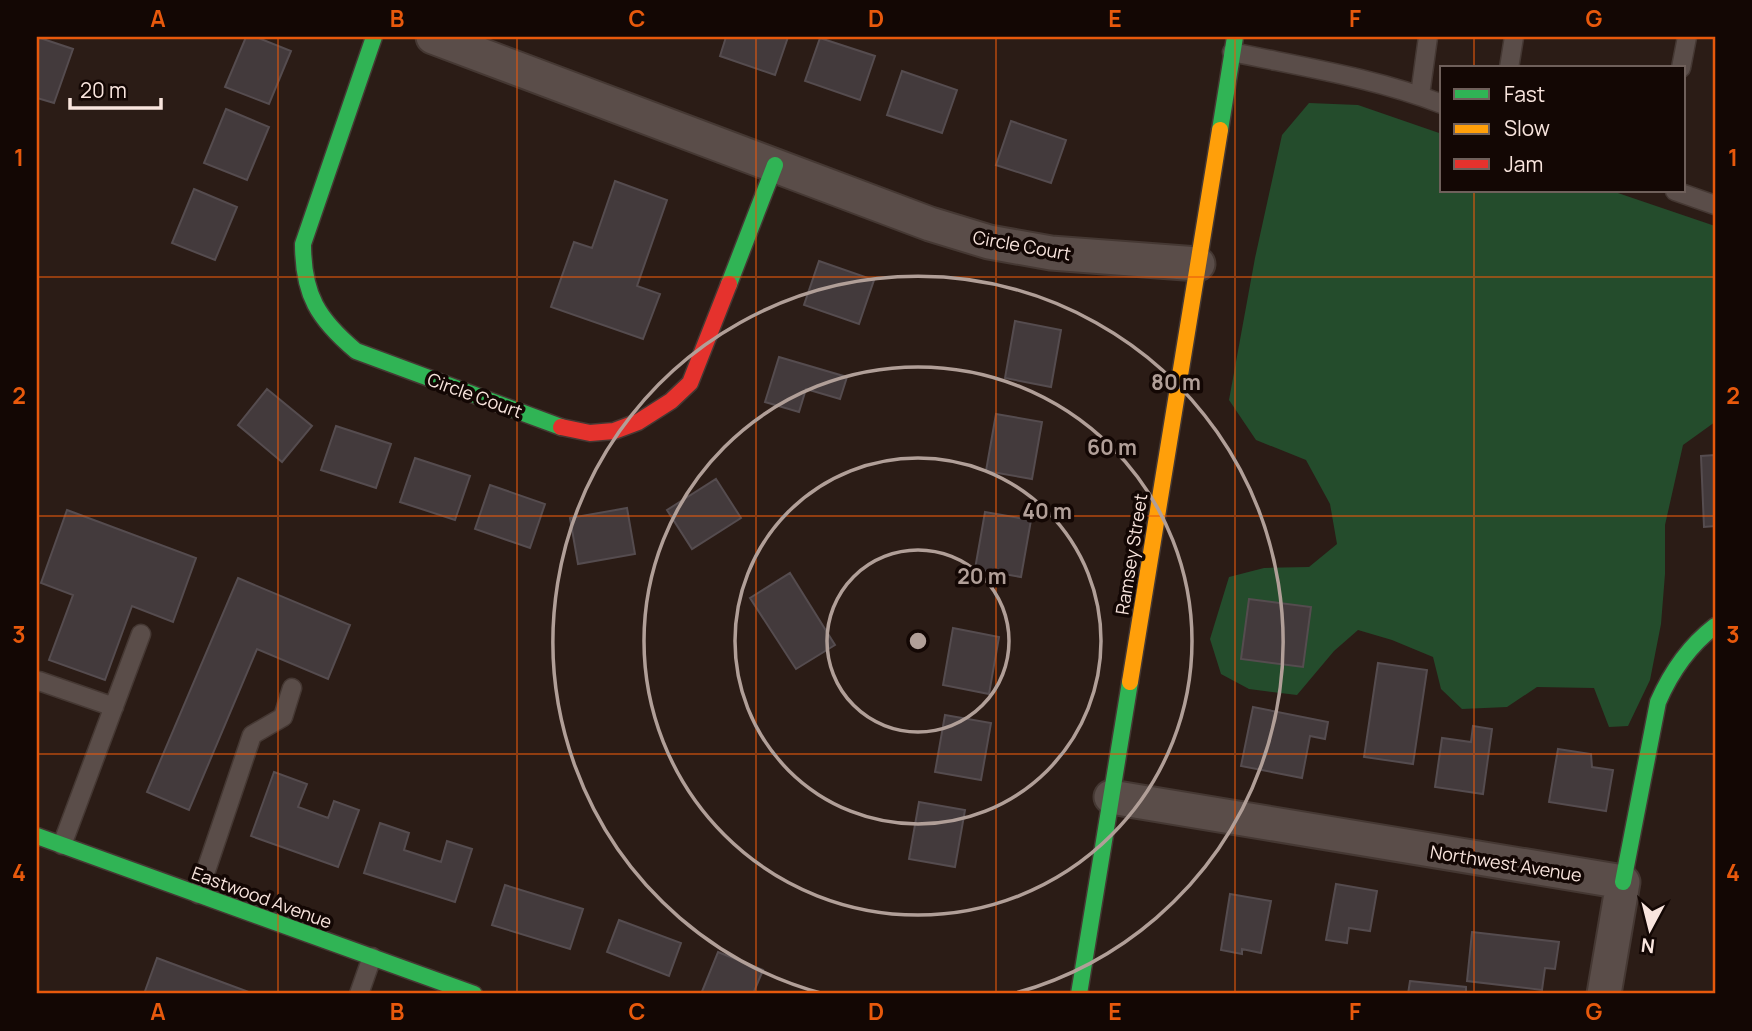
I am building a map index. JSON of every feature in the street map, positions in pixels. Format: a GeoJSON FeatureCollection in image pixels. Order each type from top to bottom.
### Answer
{"type":"FeatureCollection","features":[{"type":"Feature","properties":{"kind":"street","name":"Circle Court"},"geometry":{"type":"LineString","coordinates":[[374,37],[303,244],[302,265],[314,305],[326,323],[356,351],[558,426],[580,432],[601,433],[621,429],[659,411],[690,383],[775,165]]}},
{"type":"Feature","properties":{"kind":"street","name":"Circle Court"},"geometry":{"type":"LineString","coordinates":[[433,37],[930,224],[989,242],[1051,253],[1198,264]]}},
{"type":"Feature","properties":{"kind":"street","name":"Ramsey Street"},"geometry":{"type":"LineString","coordinates":[[1079,994],[1233,45]]}},
{"type":"Feature","properties":{"kind":"street"},"geometry":{"type":"LineString","coordinates":[[1604,994],[1658,702],[1666,683],[1689,648],[1715,626]]}},
{"type":"Feature","properties":{"kind":"street","name":"Northwest Avenue"},"geometry":{"type":"LineString","coordinates":[[1111,797],[1623,882]]}},
{"type":"Feature","properties":{"kind":"street","name":"Eastwood Avenue"},"geometry":{"type":"LineString","coordinates":[[37,836],[474,994]]}},
{"type":"Feature","properties":{"kind":"lane"},"geometry":{"type":"LineString","coordinates":[[1420,95],[1428,37]]}},
{"type":"Feature","properties":{"kind":"lane"},"geometry":{"type":"LineString","coordinates":[[1509,66],[1514,37]]}},
{"type":"Feature","properties":{"kind":"lane"},"geometry":{"type":"LineString","coordinates":[[1681,66],[1687,37]]}},
{"type":"Feature","properties":{"kind":"lane"},"geometry":{"type":"LineString","coordinates":[[1233,45],[1356,77],[1440,103]]}},
{"type":"Feature","properties":{"kind":"lane"},"geometry":{"type":"LineString","coordinates":[[1678,192],[1715,205]]}},
{"type":"Feature","properties":{"kind":"lane"},"geometry":{"type":"LineString","coordinates":[[62,845],[141,634]]}},
{"type":"Feature","properties":{"kind":"lane"},"geometry":{"type":"LineString","coordinates":[[39,681],[114,707]]}},
{"type":"Feature","properties":{"kind":"lane"},"geometry":{"type":"LineString","coordinates":[[198,894],[251,735],[283,717],[292,688]]}},
{"type":"Feature","properties":{"kind":"lane"},"geometry":{"type":"LineString","coordinates":[[359,994],[372,957]]}},
{"type":"Feature","properties":{"kind":"green space"},"geometry":{"type":"Polygon","coordinates":[[[1309,103],[1358,105],[1440,133],[1440,192],[1615,192],[1715,226],[1715,422],[1683,445],[1665,525],[1661,624],[1650,680],[1628,726],[1609,727],[1594,688],[1537,687],[1507,707],[1462,709],[1441,689],[1433,657],[1392,640],[1358,630],[1334,651],[1297,695],[1249,689],[1221,674],[1210,639],[1229,577],[1264,568],[1309,567],[1337,544],[1330,504],[1306,460],[1256,440],[1229,400],[1255,258],[1282,135],[1309,103]]]}},
{"type":"Feature","properties":{"kind":"building"},"geometry":{"type":"Polygon","coordinates":[[[37,37],[73,49],[54,103],[37,98],[37,37]]]}},
{"type":"Feature","properties":{"kind":"building"},"geometry":{"type":"Polygon","coordinates":[[[246,37],[256,37],[291,51],[269,104],[225,87],[246,37]]]}},
{"type":"Feature","properties":{"kind":"building"},"geometry":{"type":"Polygon","coordinates":[[[726,37],[788,37],[775,75],[720,56],[726,37]]]}},
{"type":"Feature","properties":{"kind":"building"},"geometry":{"type":"Polygon","coordinates":[[[820,38],[875,56],[860,100],[805,81],[820,38]]]}},
{"type":"Feature","properties":{"kind":"building"},"geometry":{"type":"Polygon","coordinates":[[[902,71],[957,90],[942,133],[887,115],[902,71]]]}},
{"type":"Feature","properties":{"kind":"building"},"geometry":{"type":"Polygon","coordinates":[[[226,109],[269,127],[247,180],[204,163],[226,109]]]}},
{"type":"Feature","properties":{"kind":"building"},"geometry":{"type":"Polygon","coordinates":[[[1011,121],[1066,140],[1051,183],[996,165],[1011,121]]]}},
{"type":"Feature","properties":{"kind":"building"},"geometry":{"type":"Polygon","coordinates":[[[615,181],[667,200],[637,286],[660,294],[643,339],[551,307],[574,242],[592,248],[615,181]]]}},
{"type":"Feature","properties":{"kind":"building"},"geometry":{"type":"Polygon","coordinates":[[[194,189],[237,207],[215,260],[172,243],[194,189]]]}},
{"type":"Feature","properties":{"kind":"building"},"geometry":{"type":"Polygon","coordinates":[[[819,261],[874,280],[859,324],[804,305],[819,261]]]}},
{"type":"Feature","properties":{"kind":"building"},"geometry":{"type":"Polygon","coordinates":[[[1015,321],[1061,330],[1051,387],[1005,378],[1015,321]]]}},
{"type":"Feature","properties":{"kind":"building"},"geometry":{"type":"Polygon","coordinates":[[[779,357],[847,377],[840,399],[806,389],[799,412],[765,402],[779,357]]]}},
{"type":"Feature","properties":{"kind":"building"},"geometry":{"type":"Polygon","coordinates":[[[267,389],[312,426],[282,462],[238,425],[267,389]]]}},
{"type":"Feature","properties":{"kind":"building"},"geometry":{"type":"Polygon","coordinates":[[[996,414],[1042,422],[1032,479],[986,471],[996,414]]]}},
{"type":"Feature","properties":{"kind":"building"},"geometry":{"type":"Polygon","coordinates":[[[336,426],[391,444],[376,488],[321,470],[336,426]]]}},
{"type":"Feature","properties":{"kind":"building"},"geometry":{"type":"Polygon","coordinates":[[[1715,455],[1715,526],[1704,527],[1701,456],[1715,455]]]}},
{"type":"Feature","properties":{"kind":"building"},"geometry":{"type":"Polygon","coordinates":[[[415,458],[470,476],[455,520],[400,502],[415,458]]]}},
{"type":"Feature","properties":{"kind":"building"},"geometry":{"type":"Polygon","coordinates":[[[716,479],[741,518],[692,549],[667,510],[716,479]]]}},
{"type":"Feature","properties":{"kind":"building"},"geometry":{"type":"Polygon","coordinates":[[[490,485],[545,504],[530,548],[475,529],[490,485]]]}},
{"type":"Feature","properties":{"kind":"building"},"geometry":{"type":"Polygon","coordinates":[[[627,508],[635,554],[578,564],[570,518],[627,508]]]}},
{"type":"Feature","properties":{"kind":"building"},"geometry":{"type":"Polygon","coordinates":[[[67,510],[196,558],[173,622],[132,606],[105,680],[49,660],[73,595],[41,583],[67,510]]]}},
{"type":"Feature","properties":{"kind":"building"},"geometry":{"type":"Polygon","coordinates":[[[985,512],[1031,520],[1021,577],[975,569],[985,512]]]}},
{"type":"Feature","properties":{"kind":"building"},"geometry":{"type":"Polygon","coordinates":[[[790,573],[835,645],[796,669],[750,598],[790,573]]]}},
{"type":"Feature","properties":{"kind":"building"},"geometry":{"type":"Polygon","coordinates":[[[238,578],[350,625],[328,679],[257,649],[189,810],[147,792],[238,578]]]}},
{"type":"Feature","properties":{"kind":"building"},"geometry":{"type":"Polygon","coordinates":[[[1249,599],[1311,607],[1303,667],[1241,659],[1249,599]]]}},
{"type":"Feature","properties":{"kind":"building"},"geometry":{"type":"Polygon","coordinates":[[[953,628],[999,637],[989,694],[943,685],[953,628]]]}},
{"type":"Feature","properties":{"kind":"building"},"geometry":{"type":"Polygon","coordinates":[[[1378,663],[1427,670],[1413,764],[1364,757],[1378,663]]]}},
{"type":"Feature","properties":{"kind":"building"},"geometry":{"type":"Polygon","coordinates":[[[1253,707],[1328,722],[1325,739],[1310,736],[1302,778],[1241,766],[1253,707]]]}},
{"type":"Feature","properties":{"kind":"building"},"geometry":{"type":"Polygon","coordinates":[[[945,715],[991,723],[981,780],[935,772],[945,715]]]}},
{"type":"Feature","properties":{"kind":"building"},"geometry":{"type":"Polygon","coordinates":[[[1473,726],[1492,729],[1483,794],[1435,787],[1442,738],[1471,742],[1473,726]]]}},
{"type":"Feature","properties":{"kind":"building"},"geometry":{"type":"Polygon","coordinates":[[[1558,749],[1591,754],[1592,767],[1613,770],[1606,811],[1549,802],[1558,749]]]}},
{"type":"Feature","properties":{"kind":"building"},"geometry":{"type":"Polygon","coordinates":[[[274,772],[307,784],[298,807],[328,818],[334,801],[359,810],[338,867],[251,836],[274,772]]]}},
{"type":"Feature","properties":{"kind":"building"},"geometry":{"type":"Polygon","coordinates":[[[919,802],[965,810],[955,867],[909,859],[919,802]]]}},
{"type":"Feature","properties":{"kind":"building"},"geometry":{"type":"Polygon","coordinates":[[[380,823],[409,833],[404,850],[441,862],[447,841],[472,849],[455,902],[364,873],[380,823]]]}},
{"type":"Feature","properties":{"kind":"building"},"geometry":{"type":"Polygon","coordinates":[[[1336,884],[1377,891],[1370,931],[1349,928],[1347,943],[1326,940],[1336,884]]]}},
{"type":"Feature","properties":{"kind":"building"},"geometry":{"type":"Polygon","coordinates":[[[505,885],[583,909],[570,949],[492,925],[505,885]]]}},
{"type":"Feature","properties":{"kind":"building"},"geometry":{"type":"Polygon","coordinates":[[[1230,894],[1271,901],[1261,953],[1242,949],[1242,954],[1221,950],[1230,894]]]}},
{"type":"Feature","properties":{"kind":"building"},"geometry":{"type":"Polygon","coordinates":[[[619,920],[681,943],[669,976],[607,952],[619,920]]]}},
{"type":"Feature","properties":{"kind":"building"},"geometry":{"type":"Polygon","coordinates":[[[1472,932],[1559,942],[1555,969],[1545,968],[1542,990],[1467,981],[1472,932]]]}},
{"type":"Feature","properties":{"kind":"building"},"geometry":{"type":"Polygon","coordinates":[[[718,952],[763,970],[753,994],[701,994],[718,952]]]}},
{"type":"Feature","properties":{"kind":"building"},"geometry":{"type":"Polygon","coordinates":[[[157,958],[254,994],[144,994],[157,958]]]}},
{"type":"Feature","properties":{"kind":"building"},"geometry":{"type":"Polygon","coordinates":[[[1410,981],[1466,987],[1466,994],[1408,994],[1410,981]]]}},
{"type":"Feature","properties":{"kind":"traffic: fast"},"geometry":{"type":"LineString","coordinates":[[374,37],[303,244],[306,278],[315,305],[332,328],[356,351],[561,427]]}},
{"type":"Feature","properties":{"kind":"traffic: fast"},"geometry":{"type":"LineString","coordinates":[[1220,130],[1235,37]]}},
{"type":"Feature","properties":{"kind":"traffic: fast"},"geometry":{"type":"LineString","coordinates":[[729,284],[775,165]]}},
{"type":"Feature","properties":{"kind":"traffic: fast"},"geometry":{"type":"LineString","coordinates":[[1623,882],[1658,702],[1682,660],[1715,626]]}},
{"type":"Feature","properties":{"kind":"traffic: fast"},"geometry":{"type":"LineString","coordinates":[[1079,994],[1130,682]]}},
{"type":"Feature","properties":{"kind":"traffic: fast"},"geometry":{"type":"LineString","coordinates":[[37,836],[474,994]]}},
{"type":"Feature","properties":{"kind":"traffic: slow"},"geometry":{"type":"LineString","coordinates":[[1130,682],[1220,130]]}},
{"type":"Feature","properties":{"kind":"traffic: jam"},"geometry":{"type":"LineString","coordinates":[[561,427],[590,433],[614,431],[638,422],[671,401],[690,383],[729,284]]}}]}
